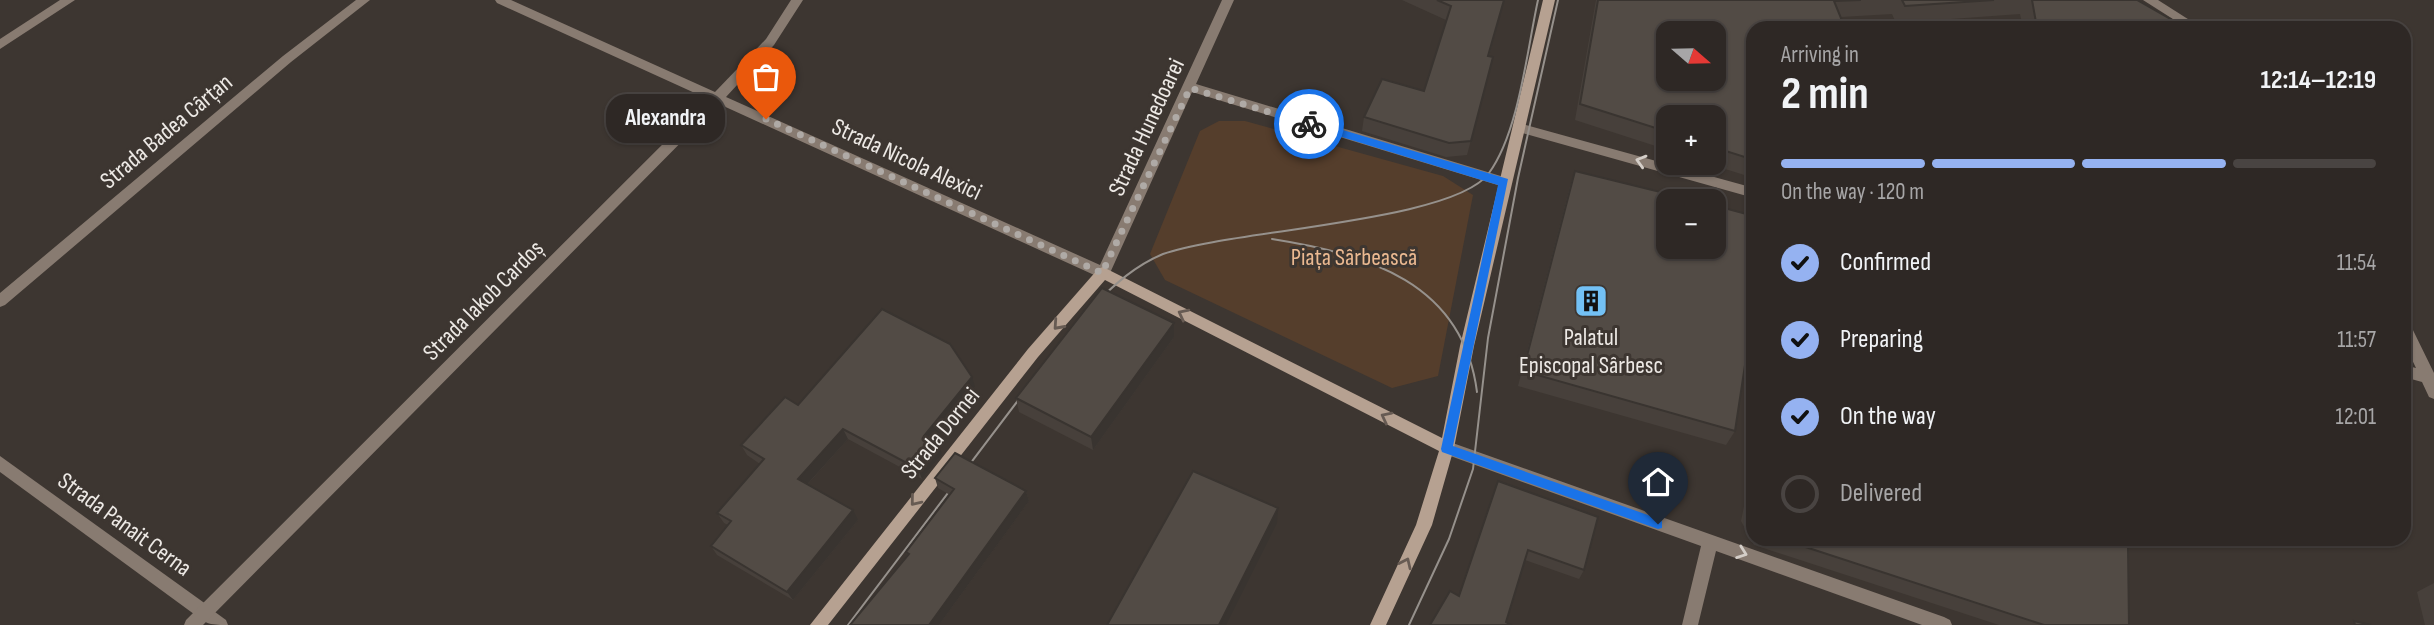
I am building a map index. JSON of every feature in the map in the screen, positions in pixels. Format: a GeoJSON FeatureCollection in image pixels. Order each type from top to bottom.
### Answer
{"type":"FeatureCollection","features":[{"type":"Feature","properties":{"kind":"main road"},"geometry":{"type":"LineString","coordinates":[[1378,625],[1424,524],[1447,449],[1504,182],[1549,0]]}},
{"type":"Feature","properties":{"kind":"main road"},"geometry":{"type":"LineString","coordinates":[[1102,273],[1447,449]]}},
{"type":"Feature","properties":{"kind":"main road","name":"Strada Dornei"},"geometry":{"type":"LineString","coordinates":[[818,625],[1033,353],[1102,273]]}},
{"type":"Feature","properties":{"kind":"street"},"geometry":{"type":"LineString","coordinates":[[0,45],[69,0]]}},
{"type":"Feature","properties":{"kind":"street","name":"Strada Badea Cârțan"},"geometry":{"type":"LineString","coordinates":[[0,300],[287,59],[364,0]]}},
{"type":"Feature","properties":{"kind":"street","name":"Strada Nicola Alexici"},"geometry":{"type":"LineString","coordinates":[[501,0],[1102,273]]}},
{"type":"Feature","properties":{"kind":"street","name":"Strada Iakob Cardoș"},"geometry":{"type":"LineString","coordinates":[[192,625],[718,97],[770,42],[797,0]]}},
{"type":"Feature","properties":{"kind":"street","name":"Strada Hunedoarei"},"geometry":{"type":"LineString","coordinates":[[1102,273],[1190,88],[1228,0]]}},
{"type":"Feature","properties":{"kind":"street"},"geometry":{"type":"LineString","coordinates":[[2149,0],[2184,21]]}},
{"type":"Feature","properties":{"kind":"street"},"geometry":{"type":"LineString","coordinates":[[1190,88],[1504,182]]}},
{"type":"Feature","properties":{"kind":"street"},"geometry":{"type":"LineString","coordinates":[[1518,128],[1746,191]]}},
{"type":"Feature","properties":{"kind":"street"},"geometry":{"type":"LineString","coordinates":[[2411,340],[2430,378],[2434,393]]}},
{"type":"Feature","properties":{"kind":"street"},"geometry":{"type":"LineString","coordinates":[[2411,373],[2430,378]]}},
{"type":"Feature","properties":{"kind":"street"},"geometry":{"type":"LineString","coordinates":[[1447,449],[1944,625]]}},
{"type":"Feature","properties":{"kind":"street","name":"Strada Panait Cerna"},"geometry":{"type":"LineString","coordinates":[[0,463],[220,625]]}},
{"type":"Feature","properties":{"kind":"street"},"geometry":{"type":"LineString","coordinates":[[1690,625],[1710,542]]}},
{"type":"Feature","properties":{"kind":"green space","name":"Piața Sârbească"},"geometry":{"type":"Polygon","coordinates":[[[1219,121],[1245,121],[1443,176],[1473,195],[1438,376],[1392,388],[1165,280],[1150,254],[1200,131],[1219,121]]]}},
{"type":"Feature","properties":{"kind":"building"},"geometry":{"type":"Polygon","coordinates":[[[1437,0],[1504,0],[1488,56],[1493,57],[1471,141],[1449,143],[1364,117],[1382,79],[1424,91],[1451,6],[1437,0]]]}},
{"type":"Feature","properties":{"kind":"building"},"geometry":{"type":"Polygon","coordinates":[[[1598,0],[1861,0],[1834,1],[1842,21],[1746,21],[1746,157],[1726,151],[1726,105],[1656,105],[1656,128],[1580,104],[1598,0]]]}},
{"type":"Feature","properties":{"kind":"building"},"geometry":{"type":"Polygon","coordinates":[[[1902,0],[1994,0],[1905,6],[1902,0]]]}},
{"type":"Feature","properties":{"kind":"building"},"geometry":{"type":"Polygon","coordinates":[[[2032,0],[2137,0],[2174,21],[2036,21],[2032,0]]]}},
{"type":"Feature","properties":{"kind":"building","name":"Palatul Episcopal Sârbesc"},"geometry":{"type":"Polygon","coordinates":[[[1575,171],[1656,191],[1656,259],[1726,259],[1726,208],[1746,214],[1746,359],[1735,431],[1523,371],[1575,171]]]}},
{"type":"Feature","properties":{"kind":"building"},"geometry":{"type":"Polygon","coordinates":[[[1102,288],[1174,323],[1091,437],[1016,398],[1102,288]]]}},
{"type":"Feature","properties":{"kind":"building"},"geometry":{"type":"Polygon","coordinates":[[[882,309],[950,344],[972,377],[924,436],[938,444],[918,469],[843,429],[798,479],[853,510],[787,592],[711,546],[731,521],[717,513],[764,459],[741,445],[785,397],[798,405],[882,309]]]}},
{"type":"Feature","properties":{"kind":"building"},"geometry":{"type":"Polygon","coordinates":[[[955,453],[1026,491],[929,625],[850,625],[909,554],[906,552],[954,489],[935,478],[955,453]]]}},
{"type":"Feature","properties":{"kind":"building"},"geometry":{"type":"Polygon","coordinates":[[[1193,471],[1278,508],[1219,625],[1107,625],[1193,471]]]}},
{"type":"Feature","properties":{"kind":"building"},"geometry":{"type":"Polygon","coordinates":[[[1498,481],[1598,517],[1584,570],[1528,550],[1506,622],[1511,625],[1430,625],[1450,591],[1459,596],[1498,481]]]}},
{"type":"Feature","properties":{"kind":"building"},"geometry":{"type":"Polygon","coordinates":[[[1802,546],[2128,547],[2129,625],[2044,625],[1802,546]]]}},
{"type":"Feature","properties":{"kind":"building"},"geometry":{"type":"Polygon","coordinates":[[[2354,621],[2371,625],[2355,625],[2354,621]]]}},
{"type":"Feature","properties":{"kind":"tram line"},"geometry":{"type":"LineString","coordinates":[[1095,304],[1126,276],[1163,254],[1237,238],[1388,214],[1433,203],[1468,190],[1489,173],[1508,136],[1521,90],[1538,0]]}},
{"type":"Feature","properties":{"kind":"tram line"},"geometry":{"type":"LineString","coordinates":[[1409,625],[1449,539],[1473,469],[1488,338],[1518,178],[1558,0]]}},
{"type":"Feature","properties":{"kind":"tram line"},"geometry":{"type":"LineString","coordinates":[[1272,239],[1308,245],[1375,265],[1405,280],[1431,299],[1452,324],[1468,354],[1477,392]]}},
{"type":"Feature","properties":{"kind":"tram line"},"geometry":{"type":"LineString","coordinates":[[848,625],[1029,386]]}},
{"type":"Feature","properties":{"kind":"way so far"},"geometry":{"type":"LineString","coordinates":[[766,119],[1102,273],[1190,88],[1309,124]]}},
{"type":"Feature","properties":{"kind":"place","name":"Alexandra"},"geometry":{"type":"Point","coordinates":[766,119]}},
{"type":"Feature","properties":{"kind":"place","name":"Palatul Episcopal Sârbesc"},"geometry":{"type":"Point","coordinates":[1591,301]}},
{"type":"Feature","properties":{"kind":"route"},"geometry":{"type":"LineString","coordinates":[[1309,124],[1504,182],[1447,449],[1658,524]]}}]}
